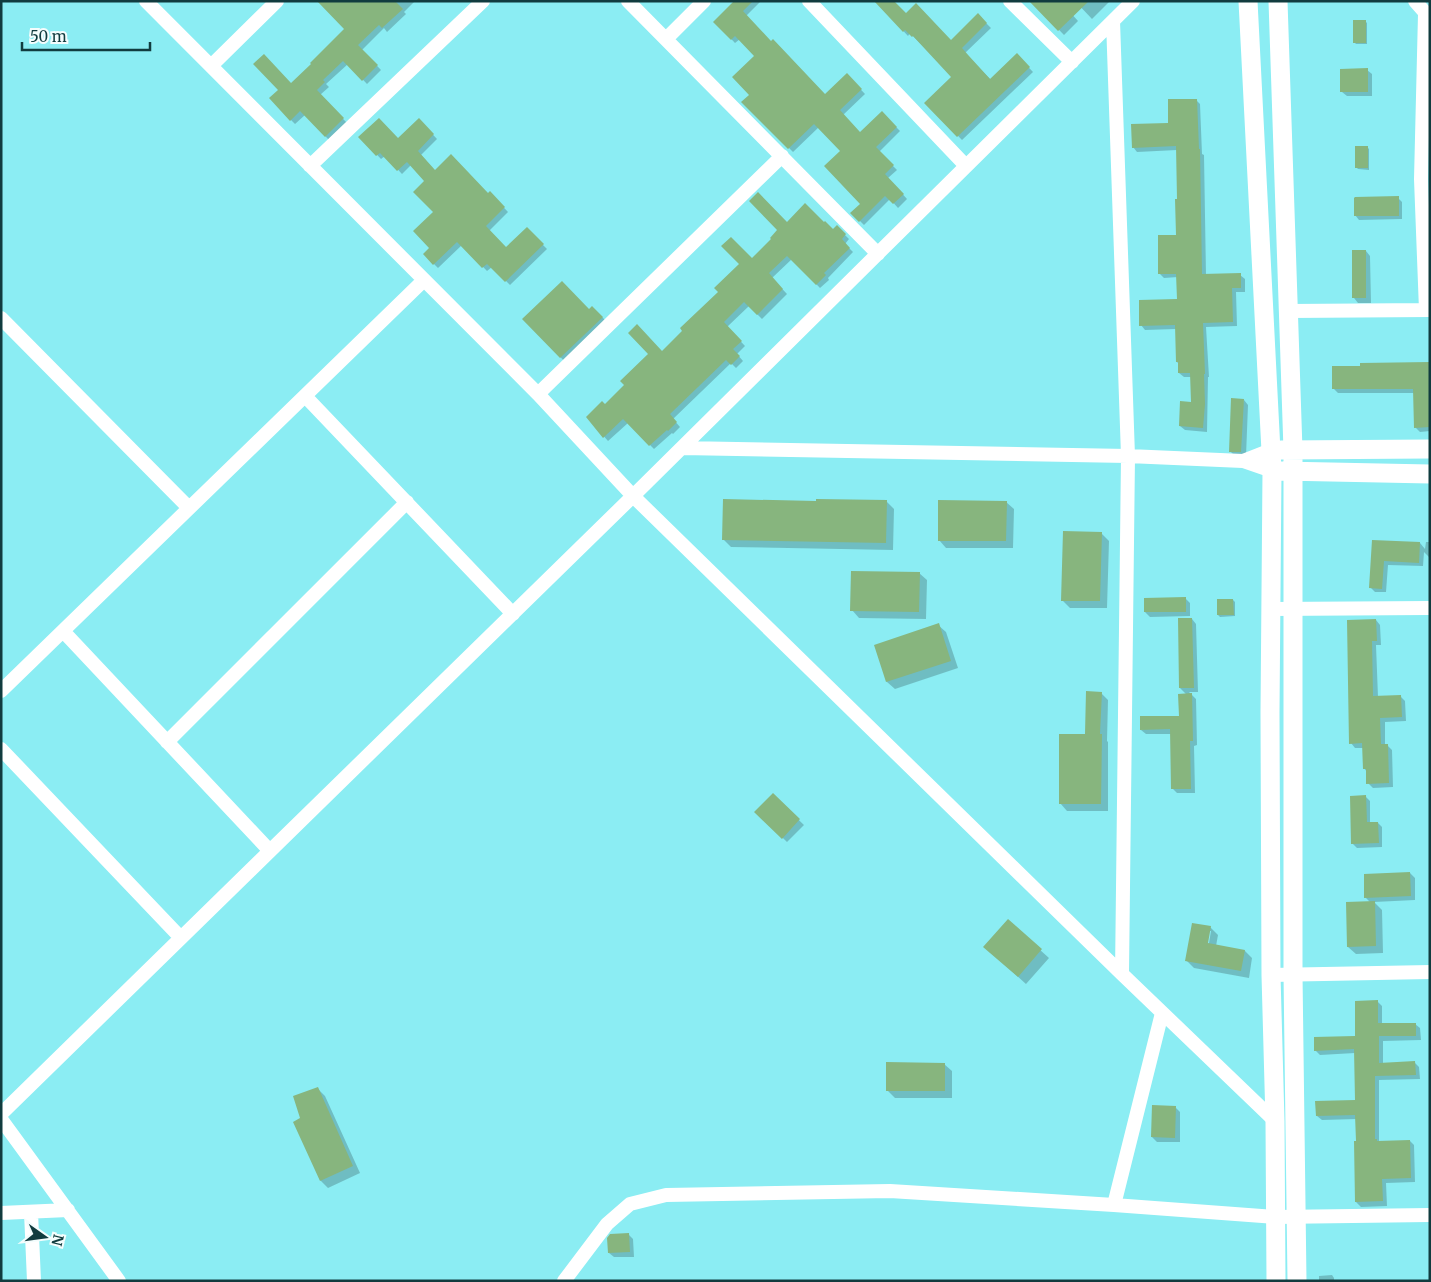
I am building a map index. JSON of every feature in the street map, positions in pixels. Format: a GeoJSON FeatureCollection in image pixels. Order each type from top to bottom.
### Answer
{"type":"FeatureCollection","features":[{"type":"Feature","properties":{"kind":"main road"},"geometry":{"type":"LineString","coordinates":[[1248,1],[1272,450],[1271,975],[1275,1121],[1276,1281]]}},
{"type":"Feature","properties":{"kind":"main road"},"geometry":{"type":"LineString","coordinates":[[1278,1],[1294,450],[1293,974],[1298,1281]]}},
{"type":"Feature","properties":{"kind":"main road"},"geometry":{"type":"LineString","coordinates":[[1272,450],[1430,449]]}},
{"type":"Feature","properties":{"kind":"main road"},"geometry":{"type":"LineString","coordinates":[[1272,471],[1430,474]]}},
{"type":"Feature","properties":{"kind":"street"},"geometry":{"type":"LineString","coordinates":[[146,1],[538,394],[633,496],[1275,1121]]}},
{"type":"Feature","properties":{"kind":"street"},"geometry":{"type":"LineString","coordinates":[[211,66],[277,1]]}},
{"type":"Feature","properties":{"kind":"street"},"geometry":{"type":"LineString","coordinates":[[310,166],[483,1]]}},
{"type":"Feature","properties":{"kind":"street"},"geometry":{"type":"LineString","coordinates":[[628,1],[878,254]]}},
{"type":"Feature","properties":{"kind":"street"},"geometry":{"type":"LineString","coordinates":[[666,39],[704,1]]}},
{"type":"Feature","properties":{"kind":"street"},"geometry":{"type":"LineString","coordinates":[[809,1],[966,166]]}},
{"type":"Feature","properties":{"kind":"street"},"geometry":{"type":"LineString","coordinates":[[1010,1],[1072,62]]}},
{"type":"Feature","properties":{"kind":"street"},"geometry":{"type":"LineString","coordinates":[[1,1114],[682,448],[1133,1]]}},
{"type":"Feature","properties":{"kind":"street"},"geometry":{"type":"LineString","coordinates":[[1289,311],[1428,310],[1425,184],[1427,16],[1415,1]]}},
{"type":"Feature","properties":{"kind":"street"},"geometry":{"type":"LineString","coordinates":[[1113,21],[1128,456],[1122,974]]}},
{"type":"Feature","properties":{"kind":"street"},"geometry":{"type":"LineString","coordinates":[[538,394],[782,156]]}},
{"type":"Feature","properties":{"kind":"street"},"geometry":{"type":"LineString","coordinates":[[1,691],[424,280]]}},
{"type":"Feature","properties":{"kind":"street"},"geometry":{"type":"LineString","coordinates":[[1,318],[189,508]]}},
{"type":"Feature","properties":{"kind":"street"},"geometry":{"type":"LineString","coordinates":[[305,396],[513,614]]}},
{"type":"Feature","properties":{"kind":"street"},"geometry":{"type":"LineString","coordinates":[[682,448],[1128,456],[1243,461],[1272,471]]}},
{"type":"Feature","properties":{"kind":"street"},"geometry":{"type":"LineString","coordinates":[[1243,461],[1272,450]]}},
{"type":"Feature","properties":{"kind":"street"},"geometry":{"type":"LineString","coordinates":[[167,742],[407,502]]}},
{"type":"Feature","properties":{"kind":"street"},"geometry":{"type":"LineString","coordinates":[[1271,609],[1430,608]]}},
{"type":"Feature","properties":{"kind":"street"},"geometry":{"type":"LineString","coordinates":[[63,631],[270,851]]}},
{"type":"Feature","properties":{"kind":"street"},"geometry":{"type":"LineString","coordinates":[[1,749],[181,938]]}},
{"type":"Feature","properties":{"kind":"street"},"geometry":{"type":"LineString","coordinates":[[1271,975],[1430,972]]}},
{"type":"Feature","properties":{"kind":"street"},"geometry":{"type":"LineString","coordinates":[[1114,1205],[1162,1013]]}},
{"type":"Feature","properties":{"kind":"street"},"geometry":{"type":"LineString","coordinates":[[1,1119],[119,1281]]}},
{"type":"Feature","properties":{"kind":"street"},"geometry":{"type":"LineString","coordinates":[[564,1281],[607,1224],[630,1204],[666,1195],[890,1191],[1275,1217],[1430,1215]]}},
{"type":"Feature","properties":{"kind":"street"},"geometry":{"type":"LineString","coordinates":[[1,1214],[68,1210]]}},
{"type":"Feature","properties":{"kind":"street"},"geometry":{"type":"LineString","coordinates":[[31,1212],[34,1281]]}},
{"type":"Feature","properties":{"kind":"building"},"geometry":{"type":"Polygon","coordinates":[[[317,1],[395,1],[403,9],[382,28],[379,25],[358,45],[378,65],[362,81],[343,61],[323,80],[325,82],[317,90],[344,118],[325,137],[300,111],[290,121],[269,98],[278,90],[253,64],[264,54],[291,83],[311,64],[344,29],[317,1]]]}},
{"type":"Feature","properties":{"kind":"building"},"geometry":{"type":"Polygon","coordinates":[[[734,1],[753,1],[743,11],[771,41],[773,39],[825,94],[847,73],[862,89],[840,110],[860,132],[882,111],[897,127],[876,147],[894,165],[885,174],[904,194],[893,204],[885,196],[859,222],[850,213],[860,204],[824,166],[840,151],[814,124],[788,149],[741,102],[749,95],[732,77],[754,56],[735,36],[731,40],[713,22],[734,1]]]}},
{"type":"Feature","properties":{"kind":"building"},"geometry":{"type":"Polygon","coordinates":[[[874,1],[894,1],[906,13],[916,3],[951,40],[978,13],[987,23],[962,48],[990,79],[1017,53],[1030,67],[957,137],[924,103],[951,77],[913,36],[905,30],[903,32],[874,1]]]}},
{"type":"Feature","properties":{"kind":"building"},"geometry":{"type":"Polygon","coordinates":[[[1029,1],[1089,1],[1058,31],[1029,1]]]}},
{"type":"Feature","properties":{"kind":"building"},"geometry":{"type":"Polygon","coordinates":[[[1353,20],[1366,20],[1366,43],[1353,43],[1353,20]]]}},
{"type":"Feature","properties":{"kind":"building"},"geometry":{"type":"Polygon","coordinates":[[[1368,68],[1368,92],[1340,92],[1340,69],[1368,68]]]}},
{"type":"Feature","properties":{"kind":"building"},"geometry":{"type":"Polygon","coordinates":[[[1168,99],[1197,99],[1200,149],[1202,274],[1241,273],[1241,288],[1232,288],[1233,322],[1203,323],[1205,404],[1203,428],[1179,426],[1180,401],[1191,402],[1190,373],[1178,373],[1175,325],[1139,326],[1139,300],[1177,299],[1176,274],[1158,274],[1158,235],[1176,235],[1176,146],[1132,148],[1131,124],[1168,123],[1168,99]]]}},
{"type":"Feature","properties":{"kind":"building"},"geometry":{"type":"Polygon","coordinates":[[[379,118],[398,138],[419,118],[434,134],[418,151],[435,170],[451,154],[488,193],[490,191],[505,207],[486,226],[506,247],[527,227],[544,244],[505,282],[487,264],[482,268],[457,242],[433,265],[423,254],[429,248],[413,231],[433,212],[413,192],[424,181],[407,162],[397,171],[380,153],[376,156],[358,137],[379,118]]]}},
{"type":"Feature","properties":{"kind":"building"},"geometry":{"type":"Polygon","coordinates":[[[1355,146],[1368,146],[1368,168],[1355,168],[1355,146]]]}},
{"type":"Feature","properties":{"kind":"building"},"geometry":{"type":"Polygon","coordinates":[[[758,192],[787,222],[805,203],[833,229],[837,225],[846,234],[842,239],[850,248],[824,273],[826,275],[816,285],[787,256],[769,273],[783,289],[757,315],[744,302],[724,322],[742,341],[733,349],[740,356],[731,365],[726,360],[670,414],[677,422],[649,446],[623,419],[603,438],[586,417],[602,401],[605,404],[624,385],[620,381],[648,354],[628,333],[637,324],[662,351],[682,331],[680,328],[718,292],[714,288],[739,264],[721,246],[731,237],[752,258],[771,239],[777,230],[749,201],[758,192]]]}},
{"type":"Feature","properties":{"kind":"building"},"geometry":{"type":"Polygon","coordinates":[[[1399,196],[1399,216],[1354,216],[1355,197],[1399,196]]]}},
{"type":"Feature","properties":{"kind":"building"},"geometry":{"type":"Polygon","coordinates":[[[1352,250],[1366,250],[1366,298],[1352,298],[1352,250]]]}},
{"type":"Feature","properties":{"kind":"building"},"geometry":{"type":"Polygon","coordinates":[[[562,281],[589,309],[592,306],[603,317],[560,358],[522,319],[562,281]]]}},
{"type":"Feature","properties":{"kind":"building"},"geometry":{"type":"Polygon","coordinates":[[[1430,362],[1430,427],[1414,428],[1413,389],[1332,389],[1332,366],[1360,366],[1360,363],[1430,362]]]}},
{"type":"Feature","properties":{"kind":"building"},"geometry":{"type":"Polygon","coordinates":[[[1231,398],[1244,399],[1241,452],[1229,452],[1231,398]]]}},
{"type":"Feature","properties":{"kind":"building"},"geometry":{"type":"Polygon","coordinates":[[[723,499],[887,500],[886,543],[722,540],[723,499]]]}},
{"type":"Feature","properties":{"kind":"building"},"geometry":{"type":"Polygon","coordinates":[[[938,500],[1007,501],[1006,541],[938,541],[938,500]]]}},
{"type":"Feature","properties":{"kind":"building"},"geometry":{"type":"Polygon","coordinates":[[[1063,531],[1102,532],[1100,601],[1061,601],[1063,531]]]}},
{"type":"Feature","properties":{"kind":"building"},"geometry":{"type":"Polygon","coordinates":[[[1372,540],[1420,542],[1419,563],[1384,561],[1382,589],[1369,588],[1372,540]]]}},
{"type":"Feature","properties":{"kind":"building"},"geometry":{"type":"Polygon","coordinates":[[[851,571],[920,572],[919,612],[850,611],[851,571]]]}},
{"type":"Feature","properties":{"kind":"building"},"geometry":{"type":"Polygon","coordinates":[[[1186,597],[1186,612],[1144,612],[1144,598],[1186,597]]]}},
{"type":"Feature","properties":{"kind":"building"},"geometry":{"type":"Polygon","coordinates":[[[1217,599],[1233,599],[1234,615],[1217,615],[1217,599]]]}},
{"type":"Feature","properties":{"kind":"building"},"geometry":{"type":"Polygon","coordinates":[[[1178,618],[1192,618],[1194,688],[1179,688],[1178,618]]]}},
{"type":"Feature","properties":{"kind":"building"},"geometry":{"type":"Polygon","coordinates":[[[1376,619],[1377,641],[1372,641],[1373,696],[1401,695],[1402,717],[1380,718],[1381,744],[1388,744],[1389,783],[1366,784],[1366,769],[1363,769],[1362,743],[1349,744],[1347,620],[1376,619]]]}},
{"type":"Feature","properties":{"kind":"building"},"geometry":{"type":"Polygon","coordinates":[[[939,623],[951,661],[886,682],[874,645],[939,623]]]}},
{"type":"Feature","properties":{"kind":"building"},"geometry":{"type":"Polygon","coordinates":[[[1086,691],[1102,692],[1100,734],[1102,734],[1101,804],[1059,804],[1059,734],[1085,734],[1086,691]]]}},
{"type":"Feature","properties":{"kind":"building"},"geometry":{"type":"Polygon","coordinates":[[[1192,693],[1191,789],[1171,789],[1170,729],[1140,730],[1140,716],[1179,716],[1178,694],[1192,693]]]}},
{"type":"Feature","properties":{"kind":"building"},"geometry":{"type":"Polygon","coordinates":[[[773,793],[800,819],[782,839],[754,812],[773,793]]]}},
{"type":"Feature","properties":{"kind":"building"},"geometry":{"type":"Polygon","coordinates":[[[1366,795],[1367,822],[1378,822],[1379,843],[1351,844],[1350,796],[1366,795]]]}},
{"type":"Feature","properties":{"kind":"building"},"geometry":{"type":"Polygon","coordinates":[[[1410,872],[1411,896],[1364,898],[1364,874],[1410,872]]]}},
{"type":"Feature","properties":{"kind":"building"},"geometry":{"type":"Polygon","coordinates":[[[1375,901],[1376,946],[1347,947],[1346,902],[1375,901]]]}},
{"type":"Feature","properties":{"kind":"building"},"geometry":{"type":"Polygon","coordinates":[[[1008,919],[1042,949],[1018,977],[983,947],[1008,919]]]}},
{"type":"Feature","properties":{"kind":"building"},"geometry":{"type":"Polygon","coordinates":[[[1192,923],[1211,926],[1208,943],[1245,950],[1241,971],[1185,961],[1192,923]]]}},
{"type":"Feature","properties":{"kind":"building"},"geometry":{"type":"Polygon","coordinates":[[[1378,1000],[1378,1023],[1416,1023],[1416,1036],[1379,1036],[1379,1063],[1415,1061],[1416,1075],[1375,1076],[1375,1139],[1377,1141],[1410,1140],[1411,1178],[1382,1179],[1383,1201],[1355,1202],[1355,1115],[1316,1116],[1315,1101],[1355,1100],[1354,1049],[1314,1051],[1314,1037],[1355,1036],[1355,1001],[1378,1000]]]}},
{"type":"Feature","properties":{"kind":"building"},"geometry":{"type":"Polygon","coordinates":[[[886,1062],[945,1063],[945,1091],[886,1091],[886,1062]]]}},
{"type":"Feature","properties":{"kind":"building"},"geometry":{"type":"Polygon","coordinates":[[[318,1087],[353,1166],[320,1181],[293,1122],[300,1118],[293,1096],[318,1087]]]}},
{"type":"Feature","properties":{"kind":"building"},"geometry":{"type":"Polygon","coordinates":[[[1152,1105],[1176,1106],[1175,1138],[1151,1137],[1152,1105]]]}},
{"type":"Feature","properties":{"kind":"building"},"geometry":{"type":"Polygon","coordinates":[[[629,1233],[630,1252],[608,1253],[607,1238],[610,1234],[629,1233]]]}}]}
